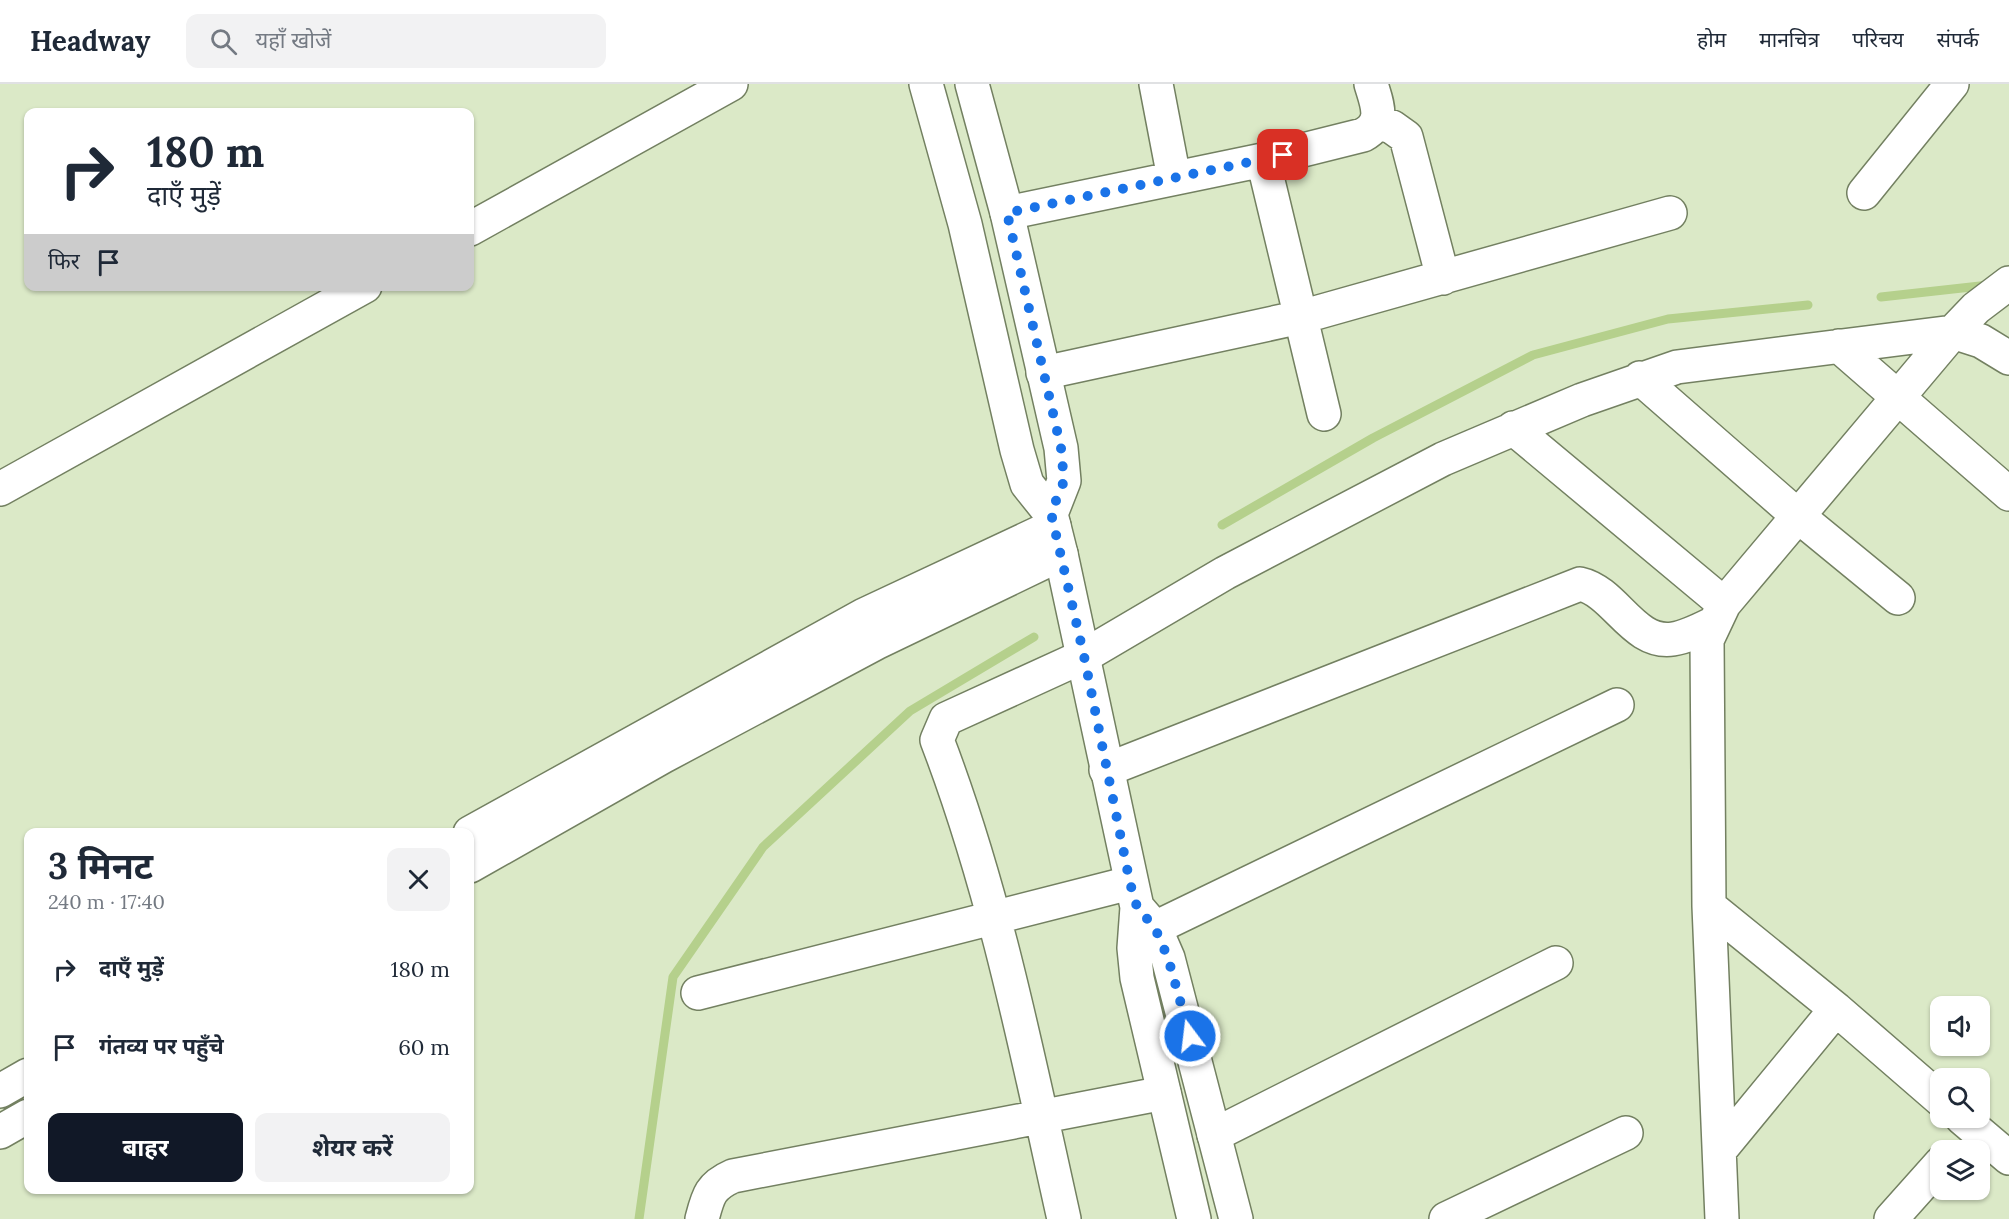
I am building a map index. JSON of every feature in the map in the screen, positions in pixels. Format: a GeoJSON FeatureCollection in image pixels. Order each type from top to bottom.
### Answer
{"type":"FeatureCollection","features":[{"type":"Feature","properties":{"kind":"street"},"geometry":{"type":"LineString","coordinates":[[474,227],[731,84]]}},
{"type":"Feature","properties":{"kind":"street"},"geometry":{"type":"LineString","coordinates":[[926,84],[965,224],[1017,450],[1027,484],[1055,531],[1084,656],[1106,770],[1141,906],[1168,958],[1236,1219]]}},
{"type":"Feature","properties":{"kind":"street"},"geometry":{"type":"LineString","coordinates":[[474,864],[664,756],[876,643],[1055,531],[1064,481],[1061,448],[1007,213],[972,84]]}},
{"type":"Feature","properties":{"kind":"street"},"geometry":{"type":"LineString","coordinates":[[1156,84],[1174,178]]}},
{"type":"Feature","properties":{"kind":"street"},"geometry":{"type":"LineString","coordinates":[[1007,213],[1263,160],[1363,135],[1372,130],[1377,122],[1379,111],[1371,84]]}},
{"type":"Feature","properties":{"kind":"street"},"geometry":{"type":"LineString","coordinates":[[1864,193],[1952,84]]}},
{"type":"Feature","properties":{"kind":"street"},"geometry":{"type":"LineString","coordinates":[[1377,122],[1392,127],[1406,137],[1443,278]]}},
{"type":"Feature","properties":{"kind":"street"},"geometry":{"type":"LineString","coordinates":[[1263,160],[1324,414]]}},
{"type":"Feature","properties":{"kind":"street"},"geometry":{"type":"LineString","coordinates":[[1043,373],[1302,317],[1670,213]]}},
{"type":"Feature","properties":{"kind":"street"},"geometry":{"type":"LineString","coordinates":[[1722,1219],[1709,906],[1707,640],[1718,614],[1798,516],[1953,332],[2002,287]]}},
{"type":"Feature","properties":{"kind":"street"},"geometry":{"type":"LineString","coordinates":[[0,489],[356,291]]}},
{"type":"Feature","properties":{"kind":"street"},"geometry":{"type":"LineString","coordinates":[[1064,1219],[993,918],[959,795],[938,740],[940,728],[946,719],[1084,656],[1225,573],[1443,459],[1640,378],[1677,367],[1953,332],[1981,341],[2009,358]]}},
{"type":"Feature","properties":{"kind":"street"},"geometry":{"type":"LineString","coordinates":[[1839,346],[2009,494]]}},
{"type":"Feature","properties":{"kind":"street"},"geometry":{"type":"LineString","coordinates":[[1640,378],[1798,516],[1898,598]]}},
{"type":"Feature","properties":{"kind":"street"},"geometry":{"type":"LineString","coordinates":[[1514,428],[1718,614]]}},
{"type":"Feature","properties":{"kind":"street"},"geometry":{"type":"LineString","coordinates":[[474,831],[864,615],[1055,531]]}},
{"type":"Feature","properties":{"kind":"street"},"geometry":{"type":"LineString","coordinates":[[1106,770],[1580,584],[1599,591],[1636,626],[1659,639],[1682,638],[1718,614]]}},
{"type":"Feature","properties":{"kind":"street"},"geometry":{"type":"LineString","coordinates":[[698,993],[993,918],[1141,906],[1617,705]]}},
{"type":"Feature","properties":{"kind":"street"},"geometry":{"type":"LineString","coordinates":[[1141,906],[1134,948],[1137,978],[1194,1219]]}},
{"type":"Feature","properties":{"kind":"street"},"geometry":{"type":"LineString","coordinates":[[1709,906],[1836,1009],[1930,1090]]}},
{"type":"Feature","properties":{"kind":"street"},"geometry":{"type":"LineString","coordinates":[[1214,1135],[1556,963]]}},
{"type":"Feature","properties":{"kind":"street"},"geometry":{"type":"LineString","coordinates":[[1720,1150],[1836,1009]]}},
{"type":"Feature","properties":{"kind":"street"},"geometry":{"type":"LineString","coordinates":[[0,1091],[24,1077]]}},
{"type":"Feature","properties":{"kind":"street"},"geometry":{"type":"LineString","coordinates":[[702,1219],[712,1191],[718,1182],[733,1176],[1164,1093]]}},
{"type":"Feature","properties":{"kind":"street"},"geometry":{"type":"LineString","coordinates":[[0,1132],[24,1118]]}},
{"type":"Feature","properties":{"kind":"street"},"geometry":{"type":"LineString","coordinates":[[1962,1132],[2009,1158]]}},
{"type":"Feature","properties":{"kind":"street"},"geometry":{"type":"LineString","coordinates":[[1446,1219],[1626,1133]]}},
{"type":"Feature","properties":{"kind":"street"},"geometry":{"type":"LineString","coordinates":[[1892,1219],[1930,1176]]}},
{"type":"Feature","properties":{"kind":"waterway"},"geometry":{"type":"LineString","coordinates":[[1881,297],[1989,285]]}},
{"type":"Feature","properties":{"kind":"waterway"},"geometry":{"type":"LineString","coordinates":[[1222,525],[1373,438],[1533,355],[1668,319],[1808,305]]}},
{"type":"Feature","properties":{"kind":"waterway"},"geometry":{"type":"LineString","coordinates":[[639,1219],[673,977],[763,847],[910,711],[1034,637]]}},
{"type":"Feature","properties":{"kind":"route"},"geometry":{"type":"LineString","coordinates":[[1190,1036],[1168,958],[1155,928],[1137,907],[1130,883],[1084,656],[1051,513],[1064,481],[1061,448],[1007,213],[1283,155]]}}]}
